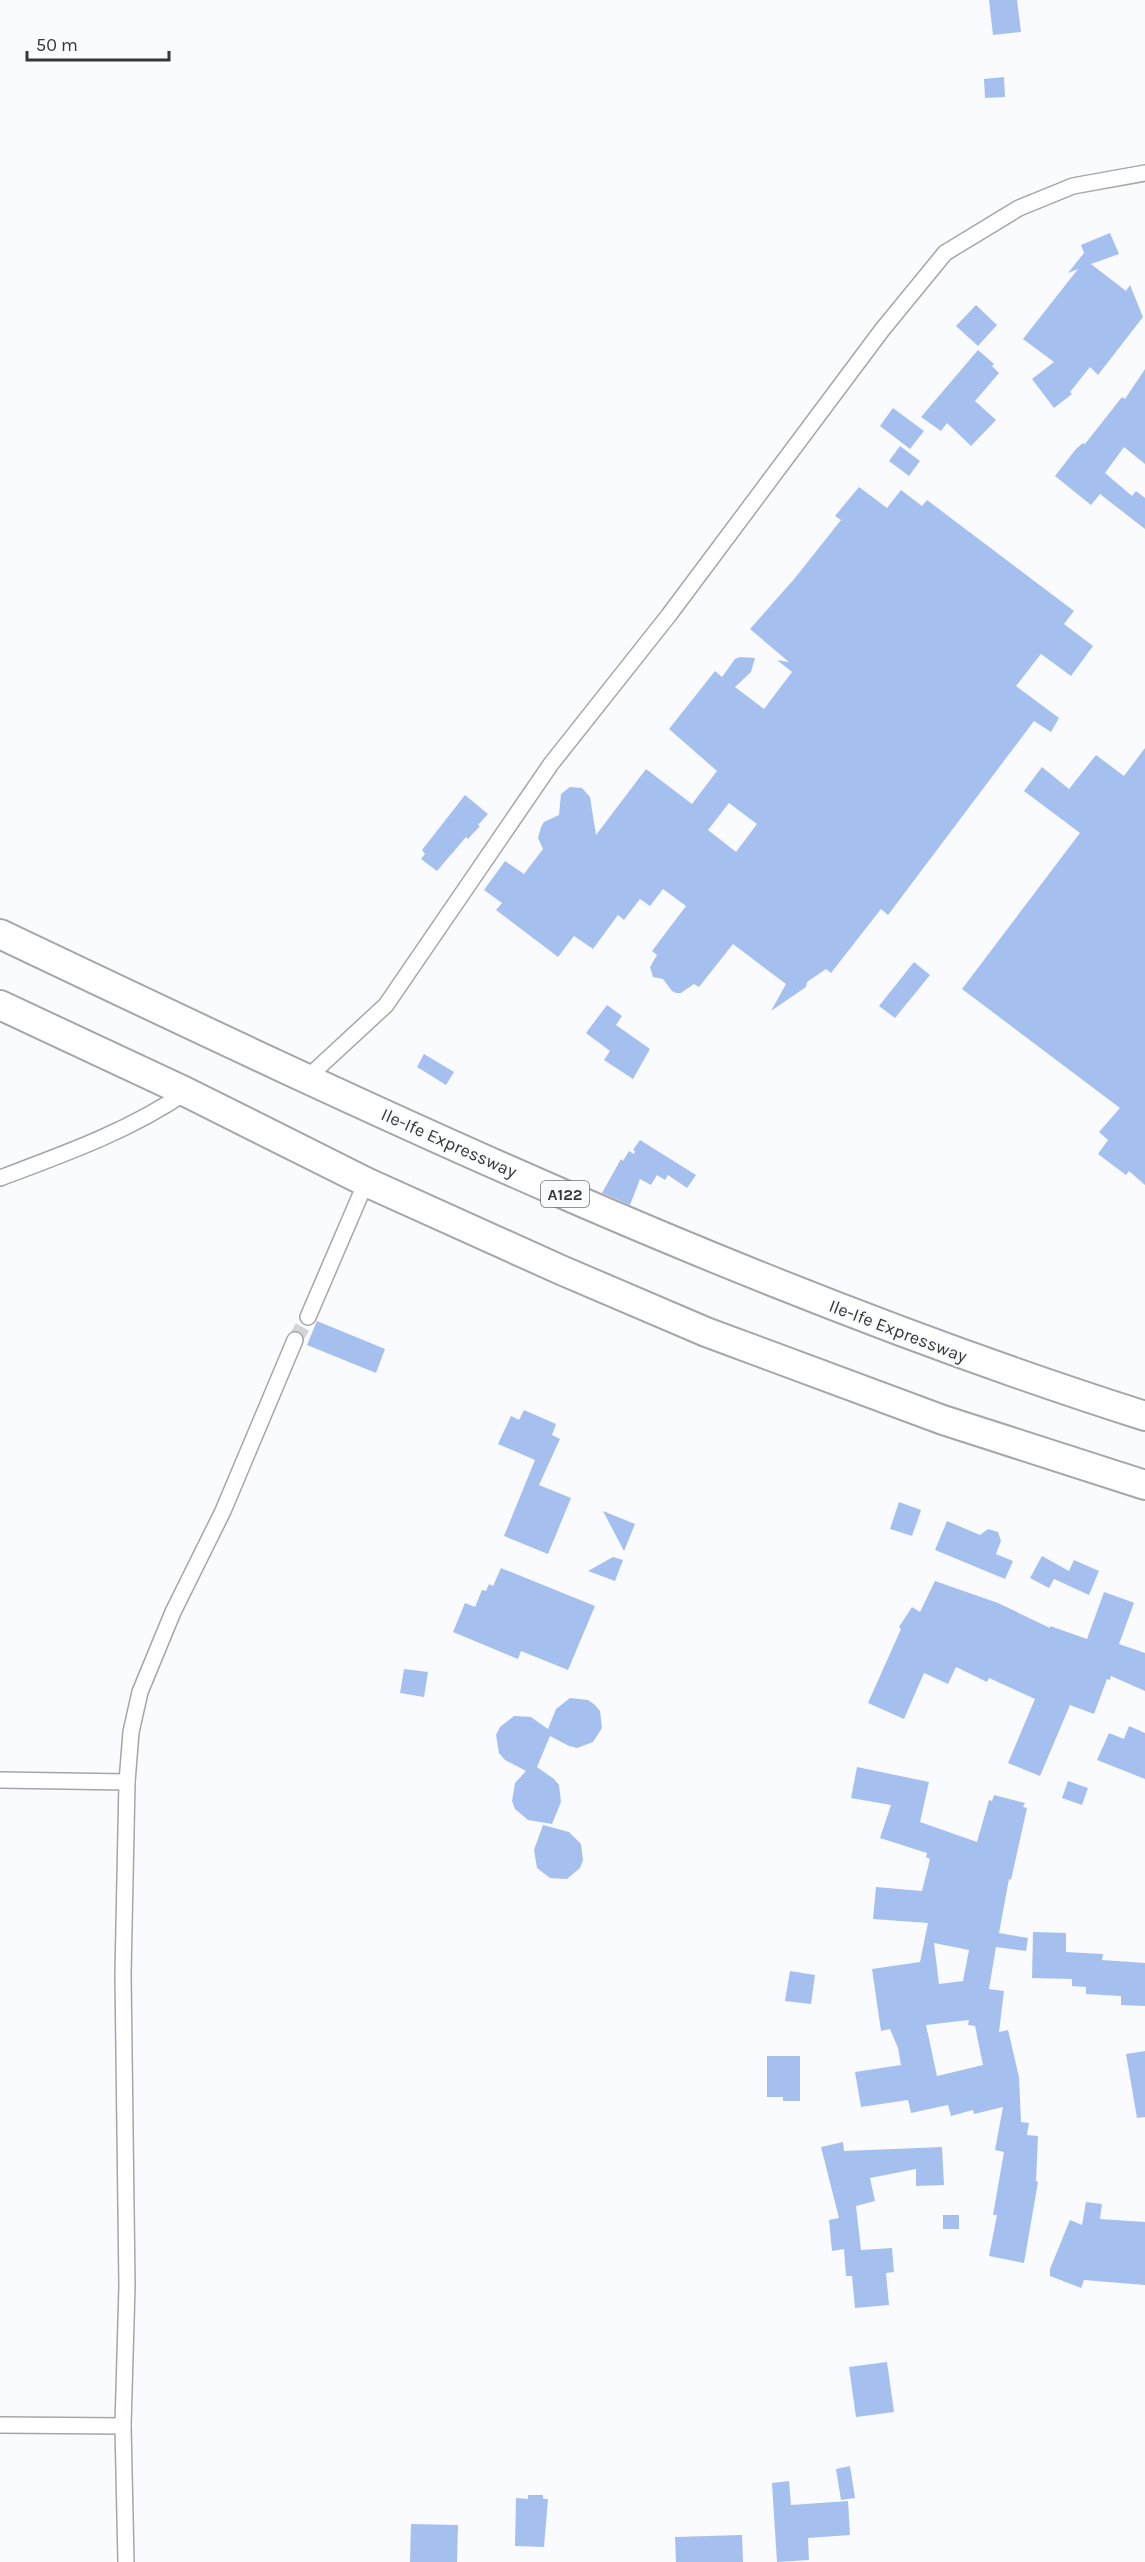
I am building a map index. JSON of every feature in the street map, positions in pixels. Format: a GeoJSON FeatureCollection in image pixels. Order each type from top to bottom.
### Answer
{"type":"FeatureCollection","features":[{"type":"Feature","properties":{"kind":"highway","name":"Ile-Ife Expressway"},"geometry":{"type":"LineString","coordinates":[[0,934],[306,1079],[742,1271],[968,1358],[1145,1416]]}},
{"type":"Feature","properties":{"kind":"highway"},"geometry":{"type":"LineString","coordinates":[[0,1005],[186,1092],[366,1182],[561,1270],[706,1332],[943,1420],[1145,1485]]}},
{"type":"Feature","properties":{"kind":"street"},"geometry":{"type":"LineString","coordinates":[[306,1079],[386,1005],[551,764],[669,615],[882,330],[945,253],[1019,208],[1073,186],[1145,173]]}},
{"type":"Feature","properties":{"kind":"street"},"geometry":{"type":"LineString","coordinates":[[0,1178],[135,1123],[186,1092]]}},
{"type":"Feature","properties":{"kind":"street"},"geometry":{"type":"LineString","coordinates":[[308,1317],[366,1182]]}},
{"type":"Feature","properties":{"kind":"street"},"geometry":{"type":"LineString","coordinates":[[126,2562],[123,2426],[127,2286],[123,1997],[130,1732],[140,1692],[173,1612],[223,1511],[295,1340]]}},
{"type":"Feature","properties":{"kind":"street"},"geometry":{"type":"LineString","coordinates":[[0,1780],[127,1782]]}},
{"type":"Feature","properties":{"kind":"street"},"geometry":{"type":"LineString","coordinates":[[0,2425],[123,2426]]}},
{"type":"Feature","properties":{"kind":"building"},"geometry":{"type":"Polygon","coordinates":[[[989,0],[1017,0],[1021,32],[993,35],[989,0]]]}},
{"type":"Feature","properties":{"kind":"building"},"geometry":{"type":"Polygon","coordinates":[[[1004,77],[1005,97],[985,98],[984,79],[1004,77]]]}},
{"type":"Feature","properties":{"kind":"building"},"geometry":{"type":"Polygon","coordinates":[[[1110,233],[1119,254],[1091,264],[1126,291],[1130,285],[1143,317],[1098,375],[1090,367],[1070,392],[1072,394],[1054,408],[1032,379],[1054,362],[1023,339],[1078,269],[1068,273],[1084,253],[1081,245],[1110,233]]]}},
{"type":"Feature","properties":{"kind":"building"},"geometry":{"type":"Polygon","coordinates":[[[976,305],[997,325],[978,346],[956,326],[976,305]]]}},
{"type":"Feature","properties":{"kind":"building"},"geometry":{"type":"Polygon","coordinates":[[[978,350],[994,364],[992,366],[999,373],[975,401],[996,420],[971,446],[947,423],[941,431],[921,417],[978,350]]]}},
{"type":"Feature","properties":{"kind":"building"},"geometry":{"type":"Polygon","coordinates":[[[1145,369],[1145,464],[1124,447],[1105,473],[1132,496],[1136,491],[1145,498],[1145,529],[1100,494],[1091,505],[1055,476],[1076,449],[1083,443],[1085,444],[1122,397],[1125,399],[1145,369]]]}},
{"type":"Feature","properties":{"kind":"building"},"geometry":{"type":"Polygon","coordinates":[[[893,408],[924,431],[910,449],[880,426],[893,408]]]}},
{"type":"Feature","properties":{"kind":"building"},"geometry":{"type":"Polygon","coordinates":[[[900,446],[920,461],[909,476],[889,461],[900,446]]]}},
{"type":"Feature","properties":{"kind":"building"},"geometry":{"type":"Polygon","coordinates":[[[859,487],[887,508],[901,490],[922,506],[927,500],[1074,611],[1064,624],[1093,646],[1071,676],[1041,654],[1016,686],[1059,718],[1051,732],[1034,721],[888,915],[881,909],[831,973],[826,969],[807,982],[806,987],[771,1011],[786,984],[733,944],[699,987],[694,984],[681,993],[676,993],[663,979],[653,977],[650,967],[657,955],[652,951],[686,906],[663,889],[650,906],[640,899],[624,920],[618,915],[593,949],[574,936],[558,957],[496,910],[502,903],[484,890],[505,861],[524,874],[543,849],[538,838],[541,827],[544,822],[559,815],[561,794],[570,787],[582,788],[590,797],[596,835],[646,769],[692,804],[717,771],[669,729],[715,671],[722,677],[735,659],[740,657],[755,658],[751,672],[735,687],[764,709],[792,672],[777,660],[789,662],[750,629],[795,578],[841,520],[835,516],[859,487]],[[729,803],[708,830],[736,852],[757,824],[729,803]]]}},
{"type":"Feature","properties":{"kind":"building"},"geometry":{"type":"Polygon","coordinates":[[[1145,748],[1145,1185],[1129,1171],[1126,1175],[1098,1154],[1108,1140],[1099,1132],[1120,1108],[962,989],[1080,833],[1024,791],[1042,767],[1069,789],[1096,755],[1124,776],[1145,748]]]}},
{"type":"Feature","properties":{"kind":"building"},"geometry":{"type":"Polygon","coordinates":[[[465,795],[488,814],[478,825],[480,826],[468,839],[466,837],[437,871],[421,859],[425,854],[422,850],[465,795]]]}},
{"type":"Feature","properties":{"kind":"building"},"geometry":{"type":"Polygon","coordinates":[[[914,962],[930,975],[895,1018],[879,1006],[914,962]]]}},
{"type":"Feature","properties":{"kind":"building"},"geometry":{"type":"Polygon","coordinates":[[[607,1005],[622,1016],[616,1025],[650,1049],[633,1079],[604,1060],[610,1051],[586,1033],[607,1005]]]}},
{"type":"Feature","properties":{"kind":"building"},"geometry":{"type":"Polygon","coordinates":[[[424,1054],[454,1072],[446,1085],[417,1067],[424,1054]]]}},
{"type":"Feature","properties":{"kind":"building"},"geometry":{"type":"Polygon","coordinates":[[[640,1140],[696,1175],[687,1188],[668,1175],[665,1180],[657,1175],[651,1185],[640,1179],[630,1205],[602,1193],[621,1159],[623,1161],[629,1151],[634,1154],[633,1150],[640,1140]]]}},
{"type":"Feature","properties":{"kind":"building"},"geometry":{"type":"Polygon","coordinates":[[[317,1321],[385,1349],[376,1373],[307,1345],[317,1321]]]}},
{"type":"Feature","properties":{"kind":"building"},"geometry":{"type":"Polygon","coordinates":[[[524,1410],[556,1424],[552,1435],[560,1439],[539,1485],[571,1498],[548,1554],[504,1536],[535,1460],[498,1444],[511,1416],[519,1420],[524,1410]]]}},
{"type":"Feature","properties":{"kind":"building"},"geometry":{"type":"Polygon","coordinates":[[[899,1502],[921,1510],[912,1536],[890,1529],[899,1502]]]}},
{"type":"Feature","properties":{"kind":"building"},"geometry":{"type":"Polygon","coordinates":[[[603,1511],[635,1524],[624,1551],[603,1511]]]}},
{"type":"Feature","properties":{"kind":"building"},"geometry":{"type":"Polygon","coordinates":[[[947,1521],[980,1535],[988,1529],[998,1532],[1001,1541],[996,1554],[1013,1561],[1005,1579],[935,1550],[947,1521]]]}},
{"type":"Feature","properties":{"kind":"building"},"geometry":{"type":"Polygon","coordinates":[[[1042,1556],[1069,1571],[1074,1560],[1099,1571],[1089,1595],[1054,1579],[1049,1588],[1030,1578],[1042,1556]]]}},
{"type":"Feature","properties":{"kind":"building"},"geometry":{"type":"Polygon","coordinates":[[[613,1557],[623,1560],[615,1581],[588,1571],[613,1557]]]}},
{"type":"Feature","properties":{"kind":"building"},"geometry":{"type":"Polygon","coordinates":[[[501,1568],[595,1606],[568,1670],[521,1651],[518,1659],[453,1632],[465,1603],[475,1607],[482,1590],[486,1591],[489,1584],[493,1586],[501,1568]]]}},
{"type":"Feature","properties":{"kind":"building"},"geometry":{"type":"Polygon","coordinates":[[[935,1581],[998,1603],[1050,1628],[1050,1626],[1087,1639],[1104,1592],[1134,1603],[1119,1644],[1145,1653],[1145,1691],[1111,1676],[1110,1680],[1107,1679],[1094,1714],[1070,1705],[1040,1776],[1008,1763],[1035,1699],[989,1678],[987,1682],[956,1667],[948,1684],[924,1673],[904,1719],[868,1703],[901,1629],[899,1627],[912,1607],[920,1612],[935,1581]]]}},
{"type":"Feature","properties":{"kind":"building"},"geometry":{"type":"Polygon","coordinates":[[[404,1669],[428,1672],[424,1697],[400,1693],[404,1669]]]}},
{"type":"Feature","properties":{"kind":"building"},"geometry":{"type":"Polygon","coordinates":[[[570,1698],[588,1700],[595,1705],[600,1711],[602,1728],[593,1742],[577,1748],[550,1736],[537,1767],[559,1785],[561,1802],[552,1824],[528,1820],[515,1809],[512,1801],[515,1783],[526,1771],[505,1760],[499,1753],[496,1735],[500,1727],[514,1716],[531,1717],[548,1729],[556,1709],[570,1698]]]}},
{"type":"Feature","properties":{"kind":"building"},"geometry":{"type":"Polygon","coordinates":[[[1129,1726],[1145,1733],[1145,1779],[1097,1760],[1109,1733],[1124,1739],[1129,1726]]]}},
{"type":"Feature","properties":{"kind":"building"},"geometry":{"type":"Polygon","coordinates":[[[857,1767],[929,1782],[920,1822],[977,1842],[989,1800],[992,1801],[994,1795],[1025,1803],[1023,1807],[1027,1808],[1011,1880],[1009,1879],[999,1933],[1028,1938],[1026,1951],[996,1947],[989,1989],[1004,1991],[999,2032],[1008,2030],[1019,2077],[1021,2122],[1029,2123],[1027,2135],[1038,2136],[1036,2181],[1038,2182],[1024,2263],[989,2256],[997,2215],[993,2215],[1004,2152],[995,2150],[1003,2107],[974,2114],[973,2110],[951,2116],[948,2105],[911,2113],[908,2100],[861,2107],[855,2072],[901,2065],[898,2048],[890,2029],[881,2031],[872,1969],[920,1962],[928,1923],[873,1919],[876,1887],[922,1891],[930,1859],[926,1857],[927,1853],[880,1838],[891,1805],[851,1798],[857,1767]],[[934,1943],[939,1984],[963,1981],[969,1950],[934,1943]],[[969,2020],[926,2025],[937,2076],[983,2065],[975,2026],[968,2025],[969,2020]]]}},
{"type":"Feature","properties":{"kind":"building"},"geometry":{"type":"Polygon","coordinates":[[[1068,1781],[1088,1788],[1082,1805],[1062,1798],[1068,1781]]]}},
{"type":"Feature","properties":{"kind":"building"},"geometry":{"type":"Polygon","coordinates":[[[543,1825],[569,1832],[581,1844],[583,1860],[580,1868],[567,1879],[550,1878],[537,1868],[534,1850],[543,1825]]]}},
{"type":"Feature","properties":{"kind":"building"},"geometry":{"type":"Polygon","coordinates":[[[1033,1932],[1066,1933],[1066,1952],[1103,1954],[1102,1960],[1145,1963],[1145,2006],[1121,2005],[1121,1996],[1086,1994],[1086,1987],[1072,1986],[1072,1979],[1032,1978],[1033,1932]]]}},
{"type":"Feature","properties":{"kind":"building"},"geometry":{"type":"Polygon","coordinates":[[[790,1971],[815,1975],[811,2004],[785,2001],[790,1971]]]}},
{"type":"Feature","properties":{"kind":"building"},"geometry":{"type":"Polygon","coordinates":[[[1145,2051],[1145,2117],[1137,2118],[1126,2054],[1145,2051]]]}},
{"type":"Feature","properties":{"kind":"building"},"geometry":{"type":"Polygon","coordinates":[[[767,2056],[800,2056],[800,2101],[783,2101],[783,2097],[767,2097],[767,2056]]]}},
{"type":"Feature","properties":{"kind":"building"},"geometry":{"type":"Polygon","coordinates":[[[843,2142],[844,2151],[942,2147],[944,2185],[916,2186],[916,2169],[870,2178],[875,2201],[856,2206],[861,2250],[892,2248],[894,2272],[886,2273],[889,2305],[855,2308],[852,2276],[846,2276],[844,2249],[832,2251],[829,2220],[839,2218],[821,2147],[843,2142]]]}},
{"type":"Feature","properties":{"kind":"building"},"geometry":{"type":"Polygon","coordinates":[[[1086,2202],[1102,2204],[1100,2219],[1145,2222],[1145,2285],[1084,2280],[1081,2288],[1050,2276],[1050,2269],[1070,2220],[1082,2225],[1086,2202]]]}},
{"type":"Feature","properties":{"kind":"building"},"geometry":{"type":"Polygon","coordinates":[[[943,2215],[959,2215],[959,2229],[943,2229],[943,2215]]]}},
{"type":"Feature","properties":{"kind":"building"},"geometry":{"type":"Polygon","coordinates":[[[887,2362],[894,2412],[856,2417],[849,2367],[887,2362]]]}},
{"type":"Feature","properties":{"kind":"building"},"geometry":{"type":"Polygon","coordinates":[[[850,2466],[855,2498],[841,2500],[836,2469],[850,2466]]]}},
{"type":"Feature","properties":{"kind":"building"},"geometry":{"type":"Polygon","coordinates":[[[789,2481],[791,2505],[848,2501],[850,2535],[808,2538],[809,2560],[777,2562],[772,2483],[789,2481]]]}},
{"type":"Feature","properties":{"kind":"building"},"geometry":{"type":"Polygon","coordinates":[[[528,2495],[543,2495],[543,2499],[548,2499],[544,2547],[515,2546],[516,2498],[528,2499],[528,2495]]]}},
{"type":"Feature","properties":{"kind":"building"},"geometry":{"type":"Polygon","coordinates":[[[411,2524],[458,2525],[457,2562],[410,2562],[411,2524]]]}},
{"type":"Feature","properties":{"kind":"building"},"geometry":{"type":"Polygon","coordinates":[[[742,2535],[743,2562],[676,2562],[675,2537],[742,2535]]]}},
{"type":"Feature","properties":{"kind":"tunnel"},"geometry":{"type":"LineString","coordinates":[[295,1340],[308,1317]]}}]}
